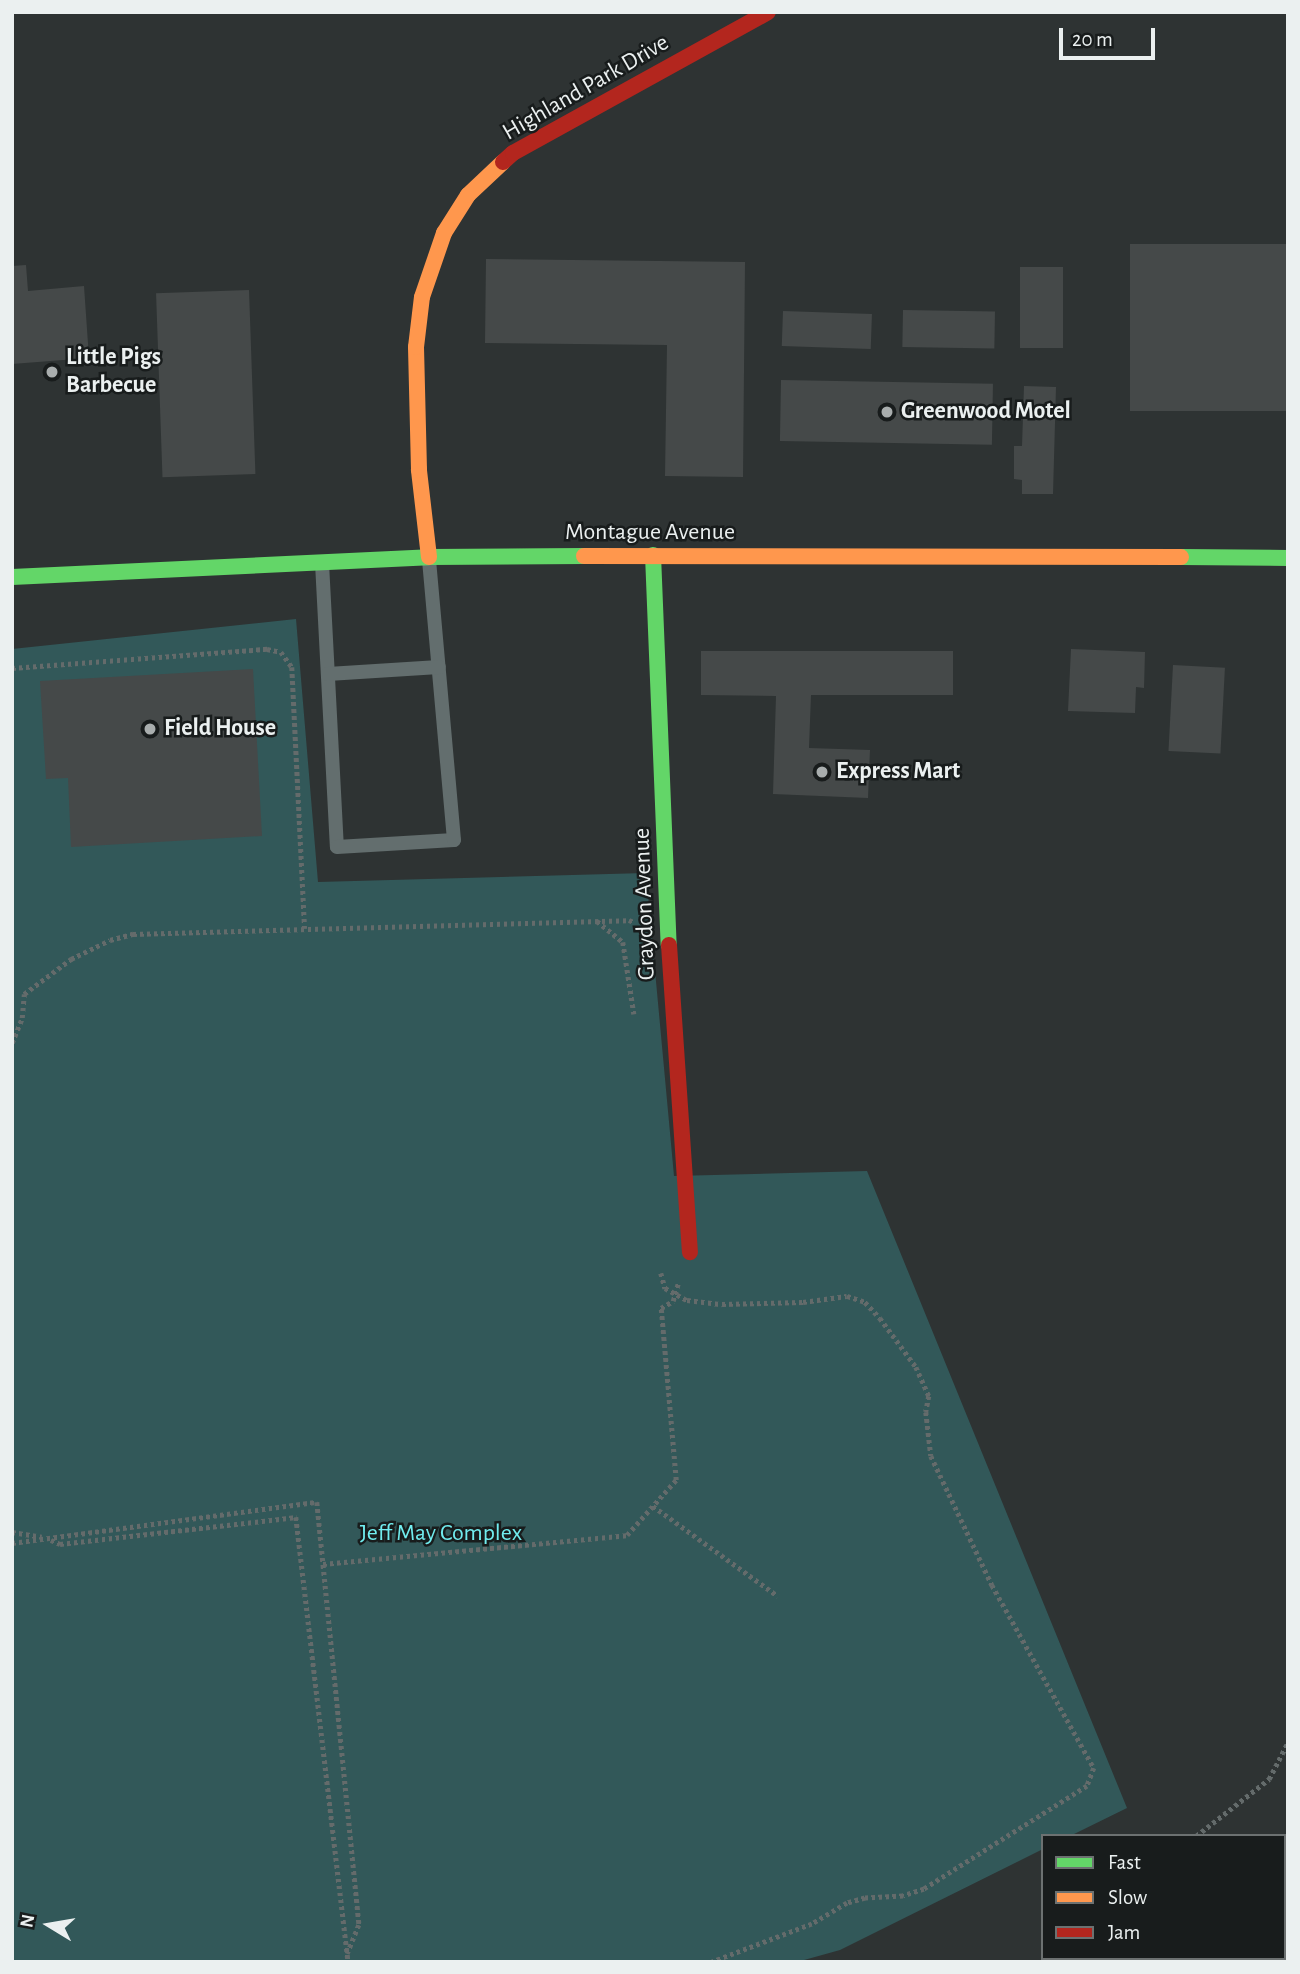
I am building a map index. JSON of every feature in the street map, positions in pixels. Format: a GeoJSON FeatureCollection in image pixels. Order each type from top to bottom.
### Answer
{"type":"FeatureCollection","features":[{"type":"Feature","properties":{"kind":"street","name":"Highland Park Drive"},"geometry":{"type":"LineString","coordinates":[[429,557],[419,470],[416,347],[422,297],[444,233],[468,195],[513,153],[768,12]]}},
{"type":"Feature","properties":{"kind":"street","name":"Montague Avenue"},"geometry":{"type":"LineString","coordinates":[[12,577],[429,557],[653,555],[1238,560],[1288,558]]}},
{"type":"Feature","properties":{"kind":"street","name":"Graydon Avenue"},"geometry":{"type":"LineString","coordinates":[[653,555],[673,1033],[690,1252]]}},
{"type":"Feature","properties":{"kind":"lane"},"geometry":{"type":"LineString","coordinates":[[322,562],[337,847],[454,840],[429,557]]}},
{"type":"Feature","properties":{"kind":"lane"},"geometry":{"type":"LineString","coordinates":[[328,674],[439,667]]}},
{"type":"Feature","properties":{"kind":"path"},"geometry":{"type":"LineString","coordinates":[[12,668],[267,649],[281,652],[292,667],[305,929]]}},
{"type":"Feature","properties":{"kind":"path"},"geometry":{"type":"LineString","coordinates":[[596,920],[623,942],[629,963],[635,1028]]}},
{"type":"Feature","properties":{"kind":"path"},"geometry":{"type":"LineString","coordinates":[[12,1043],[22,1018],[24,994],[71,959],[110,940],[133,934],[596,920],[629,920],[641,926]]}},
{"type":"Feature","properties":{"kind":"path"},"geometry":{"type":"LineString","coordinates":[[660,1272],[665,1288],[675,1296],[722,1304],[803,1302],[847,1296],[865,1302],[880,1318],[916,1367],[929,1396],[926,1412],[931,1456],[992,1585],[1094,1768],[1087,1786],[924,1889],[903,1896],[866,1898],[847,1903],[813,1924],[712,1962]]}},
{"type":"Feature","properties":{"kind":"path"},"geometry":{"type":"LineString","coordinates":[[323,1564],[628,1535],[676,1480],[661,1308],[673,1301],[677,1274]]}},
{"type":"Feature","properties":{"kind":"path"},"geometry":{"type":"LineString","coordinates":[[12,1544],[317,1502],[359,1925],[347,1954]]}},
{"type":"Feature","properties":{"kind":"path"},"geometry":{"type":"LineString","coordinates":[[653,1506],[778,1596]]}},
{"type":"Feature","properties":{"kind":"path"},"geometry":{"type":"LineString","coordinates":[[12,1532],[60,1544],[296,1517],[348,1962]]}},
{"type":"Feature","properties":{"kind":"path"},"geometry":{"type":"LineString","coordinates":[[1199,1834],[1269,1779],[1288,1742]]}},
{"type":"Feature","properties":{"kind":"green space","name":"Jeff May Complex"},"geometry":{"type":"Polygon","coordinates":[[[296,619],[318,882],[646,873],[674,1176],[867,1171],[1127,1808],[1074,1834],[1041,1834],[1041,1850],[840,1950],[797,1962],[12,1962],[12,649],[296,619]]]}},
{"type":"Feature","properties":{"kind":"building"},"geometry":{"type":"Polygon","coordinates":[[[1130,244],[1287,244],[1287,411],[1130,411],[1130,244]]]}},
{"type":"Feature","properties":{"kind":"building"},"geometry":{"type":"Polygon","coordinates":[[[486,259],[745,262],[743,477],[665,476],[667,345],[485,343],[486,259]]]}},
{"type":"Feature","properties":{"kind":"building"},"geometry":{"type":"Polygon","coordinates":[[[26,265],[28,291],[84,286],[89,358],[12,364],[12,266],[26,265]]]}},
{"type":"Feature","properties":{"kind":"building"},"geometry":{"type":"Polygon","coordinates":[[[1020,267],[1063,267],[1063,348],[1020,348],[1020,267]]]}},
{"type":"Feature","properties":{"kind":"building"},"geometry":{"type":"Polygon","coordinates":[[[249,290],[255,474],[162,477],[156,293],[249,290]]]}},
{"type":"Feature","properties":{"kind":"building"},"geometry":{"type":"Polygon","coordinates":[[[903,310],[995,312],[994,349],[902,347],[903,310]]]}},
{"type":"Feature","properties":{"kind":"building"},"geometry":{"type":"Polygon","coordinates":[[[783,311],[872,314],[871,349],[782,346],[783,311]]]}},
{"type":"Feature","properties":{"kind":"building","name":"Greenwood Motel"},"geometry":{"type":"Polygon","coordinates":[[[781,380],[993,384],[992,445],[780,441],[781,380]]]}},
{"type":"Feature","properties":{"kind":"building"},"geometry":{"type":"Polygon","coordinates":[[[1024,386],[1056,387],[1053,494],[1022,494],[1022,480],[1014,479],[1014,446],[1022,446],[1024,386]]]}},
{"type":"Feature","properties":{"kind":"building"},"geometry":{"type":"Polygon","coordinates":[[[1071,649],[1145,652],[1144,688],[1136,687],[1135,713],[1068,711],[1071,649]]]}},
{"type":"Feature","properties":{"kind":"building"},"geometry":{"type":"Polygon","coordinates":[[[701,651],[953,651],[953,695],[811,695],[809,748],[870,750],[868,798],[773,794],[776,696],[701,695],[701,651]]]}},
{"type":"Feature","properties":{"kind":"building"},"geometry":{"type":"Polygon","coordinates":[[[1173,665],[1225,668],[1220,754],[1168,751],[1173,665]]]}},
{"type":"Feature","properties":{"kind":"building","name":"Field House"},"geometry":{"type":"Polygon","coordinates":[[[253,669],[262,836],[71,847],[68,778],[46,779],[40,681],[253,669]]]}},
{"type":"Feature","properties":{"kind":"traffic: fast"},"geometry":{"type":"LineString","coordinates":[[653,555],[669,945]]}},
{"type":"Feature","properties":{"kind":"traffic: fast"},"geometry":{"type":"LineString","coordinates":[[12,577],[429,557],[584,556]]}},
{"type":"Feature","properties":{"kind":"traffic: fast"},"geometry":{"type":"LineString","coordinates":[[1181,557],[1288,558]]}},
{"type":"Feature","properties":{"kind":"traffic: slow"},"geometry":{"type":"LineString","coordinates":[[429,557],[419,470],[416,347],[422,297],[444,233],[468,195],[503,162]]}},
{"type":"Feature","properties":{"kind":"traffic: slow"},"geometry":{"type":"LineString","coordinates":[[584,556],[1181,557]]}},
{"type":"Feature","properties":{"kind":"traffic: jam"},"geometry":{"type":"LineString","coordinates":[[503,162],[513,153],[768,12]]}},
{"type":"Feature","properties":{"kind":"traffic: jam"},"geometry":{"type":"LineString","coordinates":[[669,945],[690,1252]]}},
{"type":"Feature","properties":{"kind":"place","name":"Little Pigs Barbecue"},"geometry":{"type":"Point","coordinates":[52,372]}},
{"type":"Feature","properties":{"kind":"place","name":"Greenwood Motel"},"geometry":{"type":"Point","coordinates":[887,412]}},
{"type":"Feature","properties":{"kind":"place","name":"Field House"},"geometry":{"type":"Point","coordinates":[150,729]}},
{"type":"Feature","properties":{"kind":"place","name":"Express Mart"},"geometry":{"type":"Point","coordinates":[822,772]}}]}
